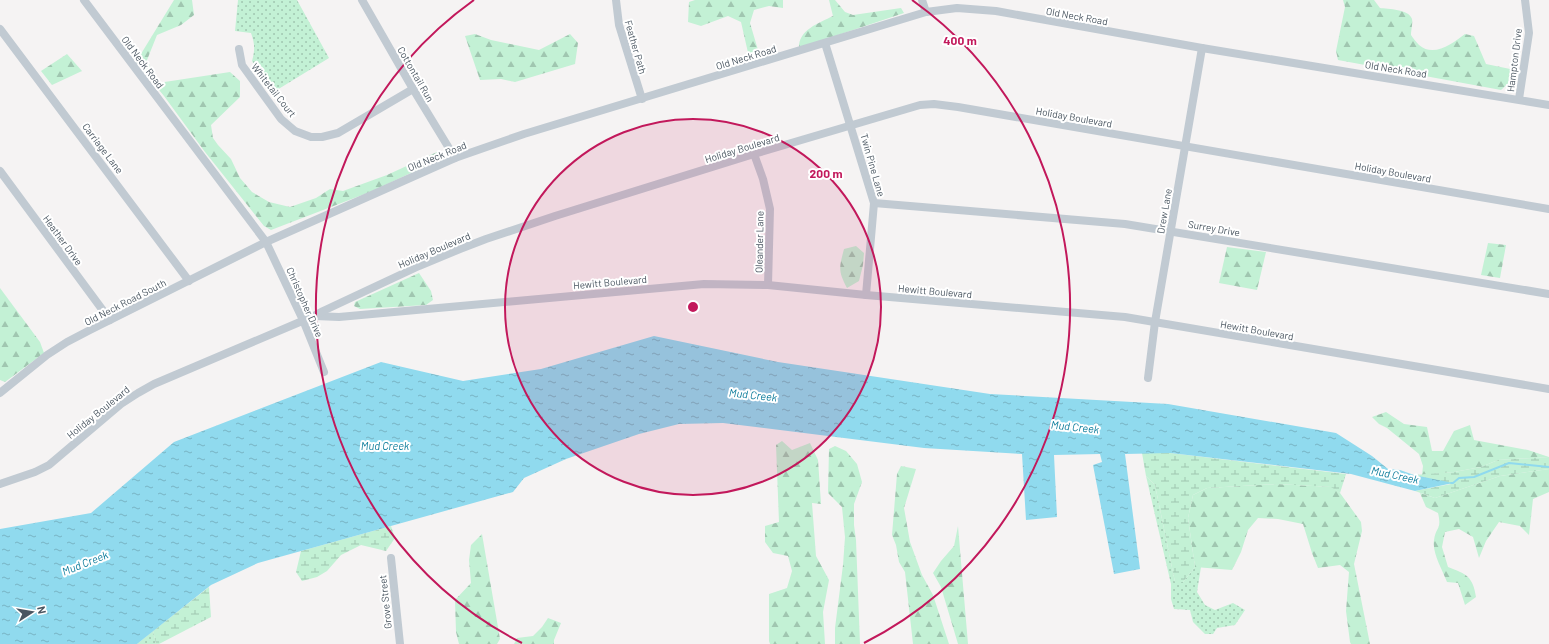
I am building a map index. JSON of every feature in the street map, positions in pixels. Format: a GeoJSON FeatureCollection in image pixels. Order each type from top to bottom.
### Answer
{"type":"FeatureCollection","features":[{"type":"Feature","properties":{"kind":"street","name":"Old Neck Road"},"geometry":{"type":"LineString","coordinates":[[84,0],[266,242],[455,158],[524,134],[642,100],[926,12],[948,8],[986,10],[1202,48],[1549,105]]}},
{"type":"Feature","properties":{"kind":"street","name":"Cottontail Run"},"geometry":{"type":"LineString","coordinates":[[362,0],[412,89],[455,158]]}},
{"type":"Feature","properties":{"kind":"street","name":"Feather Path"},"geometry":{"type":"LineString","coordinates":[[616,0],[619,25],[642,100]]}},
{"type":"Feature","properties":{"kind":"street"},"geometry":{"type":"LineString","coordinates":[[922,0],[926,12]]}},
{"type":"Feature","properties":{"kind":"street","name":"Hampton Drive"},"geometry":{"type":"LineString","coordinates":[[1519,99],[1528,33],[1525,0]]}},
{"type":"Feature","properties":{"kind":"street","name":"Carriage Lane"},"geometry":{"type":"LineString","coordinates":[[0,29],[189,281]]}},
{"type":"Feature","properties":{"kind":"street","name":"Twin Pine Lane"},"geometry":{"type":"LineString","coordinates":[[825,43],[874,203],[866,295]]}},
{"type":"Feature","properties":{"kind":"street","name":"Drew Lane"},"geometry":{"type":"LineString","coordinates":[[1148,378],[1155,322],[1202,48]]}},
{"type":"Feature","properties":{"kind":"street","name":"Whitetail Court"},"geometry":{"type":"LineString","coordinates":[[238,49],[242,65],[281,119],[295,131],[311,137],[322,137],[338,133],[412,89]]}},
{"type":"Feature","properties":{"kind":"street","name":"Holiday Boulevard"},"geometry":{"type":"LineString","coordinates":[[0,484],[35,472],[49,465],[121,404],[154,384],[314,316],[323,310],[460,249],[555,216],[754,154],[920,105],[934,104],[1549,209]]}},
{"type":"Feature","properties":{"kind":"street","name":"Oleander Lane"},"geometry":{"type":"LineString","coordinates":[[754,154],[763,179],[770,209],[768,285]]}},
{"type":"Feature","properties":{"kind":"street","name":"Heather Drive"},"geometry":{"type":"LineString","coordinates":[[0,171],[110,320]]}},
{"type":"Feature","properties":{"kind":"street","name":"Surrey Drive"},"geometry":{"type":"LineString","coordinates":[[874,203],[1125,224],[1549,294]]}},
{"type":"Feature","properties":{"kind":"street","name":"Old Neck Road South"},"geometry":{"type":"LineString","coordinates":[[0,393],[47,355],[66,342],[266,242]]}},
{"type":"Feature","properties":{"kind":"street","name":"Christopher Drive"},"geometry":{"type":"LineString","coordinates":[[266,242],[324,372]]}},
{"type":"Feature","properties":{"kind":"street","name":"Hewitt Boulevard"},"geometry":{"type":"LineString","coordinates":[[314,316],[339,317],[704,284],[768,285],[866,295],[1125,317],[1549,389]]}},
{"type":"Feature","properties":{"kind":"street","name":"Grove Street"},"geometry":{"type":"LineString","coordinates":[[391,558],[400,644]]}},
{"type":"Feature","properties":{"kind":"green space"},"geometry":{"type":"Polygon","coordinates":[[[174,0],[192,0],[194,15],[181,25],[157,35],[147,60],[158,83],[230,72],[240,81],[240,97],[211,125],[213,138],[231,159],[240,178],[252,192],[269,202],[290,207],[316,198],[330,189],[343,191],[387,175],[437,152],[441,159],[370,192],[271,230],[264,226],[136,62],[174,0]]]}},
{"type":"Feature","properties":{"kind":"green space"},"geometry":{"type":"Polygon","coordinates":[[[238,0],[297,0],[329,58],[272,93],[252,61],[254,47],[251,33],[235,31],[238,0]]]}},
{"type":"Feature","properties":{"kind":"green space"},"geometry":{"type":"Polygon","coordinates":[[[695,0],[783,0],[783,8],[769,6],[754,10],[750,23],[758,50],[749,57],[741,22],[728,16],[701,26],[688,22],[689,2],[695,0]]]}},
{"type":"Feature","properties":{"kind":"green space"},"geometry":{"type":"Polygon","coordinates":[[[829,0],[835,0],[845,12],[853,15],[901,8],[904,13],[799,48],[802,36],[810,28],[833,16],[829,0]]]}},
{"type":"Feature","properties":{"kind":"green space"},"geometry":{"type":"Polygon","coordinates":[[[1343,0],[1374,0],[1380,8],[1398,10],[1407,13],[1412,19],[1411,35],[1419,45],[1425,49],[1437,50],[1443,48],[1465,34],[1474,36],[1486,64],[1515,70],[1512,80],[1501,90],[1338,60],[1336,51],[1345,7],[1343,0]]]}},
{"type":"Feature","properties":{"kind":"green space"},"geometry":{"type":"Polygon","coordinates":[[[475,34],[491,40],[539,50],[570,34],[578,43],[575,64],[515,82],[501,79],[480,80],[465,36],[475,34]]]}},
{"type":"Feature","properties":{"kind":"green space"},"geometry":{"type":"Polygon","coordinates":[[[67,54],[82,71],[52,85],[41,71],[67,54]]]}},
{"type":"Feature","properties":{"kind":"green space"},"geometry":{"type":"Polygon","coordinates":[[[1488,243],[1506,245],[1500,278],[1481,275],[1488,243]]]}},
{"type":"Feature","properties":{"kind":"green space"},"geometry":{"type":"Polygon","coordinates":[[[856,246],[864,253],[863,265],[859,281],[847,288],[840,269],[841,261],[844,249],[856,246]]]}},
{"type":"Feature","properties":{"kind":"green space"},"geometry":{"type":"Polygon","coordinates":[[[1227,247],[1266,252],[1257,290],[1219,283],[1227,247]]]}},
{"type":"Feature","properties":{"kind":"green space"},"geometry":{"type":"Polygon","coordinates":[[[419,273],[431,291],[433,300],[426,305],[360,309],[354,306],[355,302],[419,273]]]}},
{"type":"Feature","properties":{"kind":"green space"},"geometry":{"type":"Polygon","coordinates":[[[0,288],[40,342],[44,353],[5,382],[0,380],[0,288]]]}},
{"type":"Feature","properties":{"kind":"green space"},"geometry":{"type":"Polygon","coordinates":[[[1386,412],[1404,424],[1427,427],[1432,451],[1443,451],[1454,431],[1470,425],[1474,440],[1528,450],[1549,457],[1498,460],[1481,467],[1454,472],[1422,475],[1423,466],[1419,454],[1372,417],[1386,412]]]}},
{"type":"Feature","properties":{"kind":"green space"},"geometry":{"type":"Polygon","coordinates":[[[782,441],[792,450],[810,443],[818,460],[821,504],[812,503],[816,556],[829,580],[823,612],[825,644],[770,644],[769,641],[769,594],[787,588],[792,571],[788,556],[773,553],[765,542],[765,526],[779,522],[776,445],[782,441]]]}},
{"type":"Feature","properties":{"kind":"green space"},"geometry":{"type":"Polygon","coordinates":[[[835,446],[846,451],[857,464],[862,482],[854,504],[860,644],[835,644],[835,628],[845,537],[842,507],[828,493],[829,449],[835,446]]]}},
{"type":"Feature","properties":{"kind":"green space"},"geometry":{"type":"Polygon","coordinates":[[[1142,453],[1170,453],[1346,474],[1340,493],[1331,487],[1277,484],[1207,488],[1193,495],[1188,518],[1195,567],[1183,582],[1175,582],[1155,485],[1146,476],[1142,453]]]}},
{"type":"Feature","properties":{"kind":"green space"},"geometry":{"type":"Polygon","coordinates":[[[1549,457],[1549,469],[1500,476],[1435,498],[1415,491],[1451,484],[1414,475],[1454,472],[1481,467],[1498,460],[1549,457]]]}},
{"type":"Feature","properties":{"kind":"green space"},"geometry":{"type":"Polygon","coordinates":[[[901,466],[916,469],[904,508],[910,542],[922,575],[933,595],[949,644],[913,644],[905,572],[899,562],[896,545],[892,535],[897,474],[901,466]]]}},
{"type":"Feature","properties":{"kind":"green space"},"geometry":{"type":"Polygon","coordinates":[[[1549,469],[1549,492],[1533,499],[1529,535],[1520,526],[1499,522],[1486,541],[1479,558],[1473,537],[1459,529],[1445,532],[1442,547],[1448,567],[1468,577],[1471,580],[1475,590],[1476,597],[1465,605],[1458,583],[1447,582],[1434,550],[1434,540],[1439,525],[1438,513],[1426,507],[1420,493],[1435,498],[1500,476],[1549,469]]]}},
{"type":"Feature","properties":{"kind":"green space"},"geometry":{"type":"Polygon","coordinates":[[[1146,476],[1155,485],[1175,582],[1183,582],[1195,567],[1201,567],[1197,592],[1205,605],[1215,610],[1233,603],[1245,610],[1235,625],[1217,628],[1213,634],[1205,634],[1193,622],[1190,610],[1174,609],[1171,599],[1171,584],[1146,476]]]}},
{"type":"Feature","properties":{"kind":"green space"},"geometry":{"type":"Polygon","coordinates":[[[1277,484],[1332,487],[1340,493],[1361,522],[1362,531],[1354,564],[1370,644],[1351,644],[1350,642],[1346,611],[1349,572],[1340,565],[1318,568],[1303,524],[1278,519],[1258,518],[1248,530],[1241,552],[1232,570],[1195,567],[1188,518],[1193,495],[1207,488],[1277,484]]]}},
{"type":"Feature","properties":{"kind":"green space"},"geometry":{"type":"Polygon","coordinates":[[[391,526],[395,538],[386,551],[361,545],[341,555],[327,571],[317,577],[302,581],[296,572],[301,551],[391,526]]]}},
{"type":"Feature","properties":{"kind":"green space"},"geometry":{"type":"Polygon","coordinates":[[[958,526],[968,644],[958,644],[941,587],[933,573],[954,546],[958,526]]]}},
{"type":"Feature","properties":{"kind":"green space"},"geometry":{"type":"Polygon","coordinates":[[[482,534],[500,639],[497,644],[459,644],[456,632],[455,600],[471,583],[469,560],[471,545],[482,534]]]}},
{"type":"Feature","properties":{"kind":"green space"},"geometry":{"type":"Polygon","coordinates":[[[209,587],[211,617],[159,644],[156,644],[153,631],[209,587]]]}},
{"type":"Feature","properties":{"kind":"green space"},"geometry":{"type":"Polygon","coordinates":[[[548,618],[561,623],[554,640],[554,644],[514,644],[517,638],[533,636],[548,618]]]}},
{"type":"Feature","properties":{"kind":"green space"},"geometry":{"type":"Polygon","coordinates":[[[153,631],[156,644],[137,644],[153,631]]]}},
{"type":"Feature","properties":{"kind":"water","name":"Mud Creek"},"geometry":{"type":"Polygon","coordinates":[[[654,336],[778,362],[990,394],[1168,404],[1336,433],[1372,456],[1388,469],[1400,470],[1414,475],[1453,483],[1415,491],[1351,474],[1170,453],[1125,454],[1140,569],[1114,574],[1093,465],[1102,462],[1100,454],[1054,455],[1057,517],[1026,520],[1022,454],[924,448],[723,423],[679,424],[639,434],[566,459],[524,478],[513,492],[258,563],[211,585],[137,644],[0,644],[0,529],[91,513],[174,442],[381,362],[463,381],[541,369],[654,336]]]}},
{"type":"Feature","properties":{"kind":"waterway","name":"Mud Creek"},"geometry":{"type":"LineString","coordinates":[[1451,483],[1459,478],[1474,477],[1509,463],[1549,467]]}}]}
